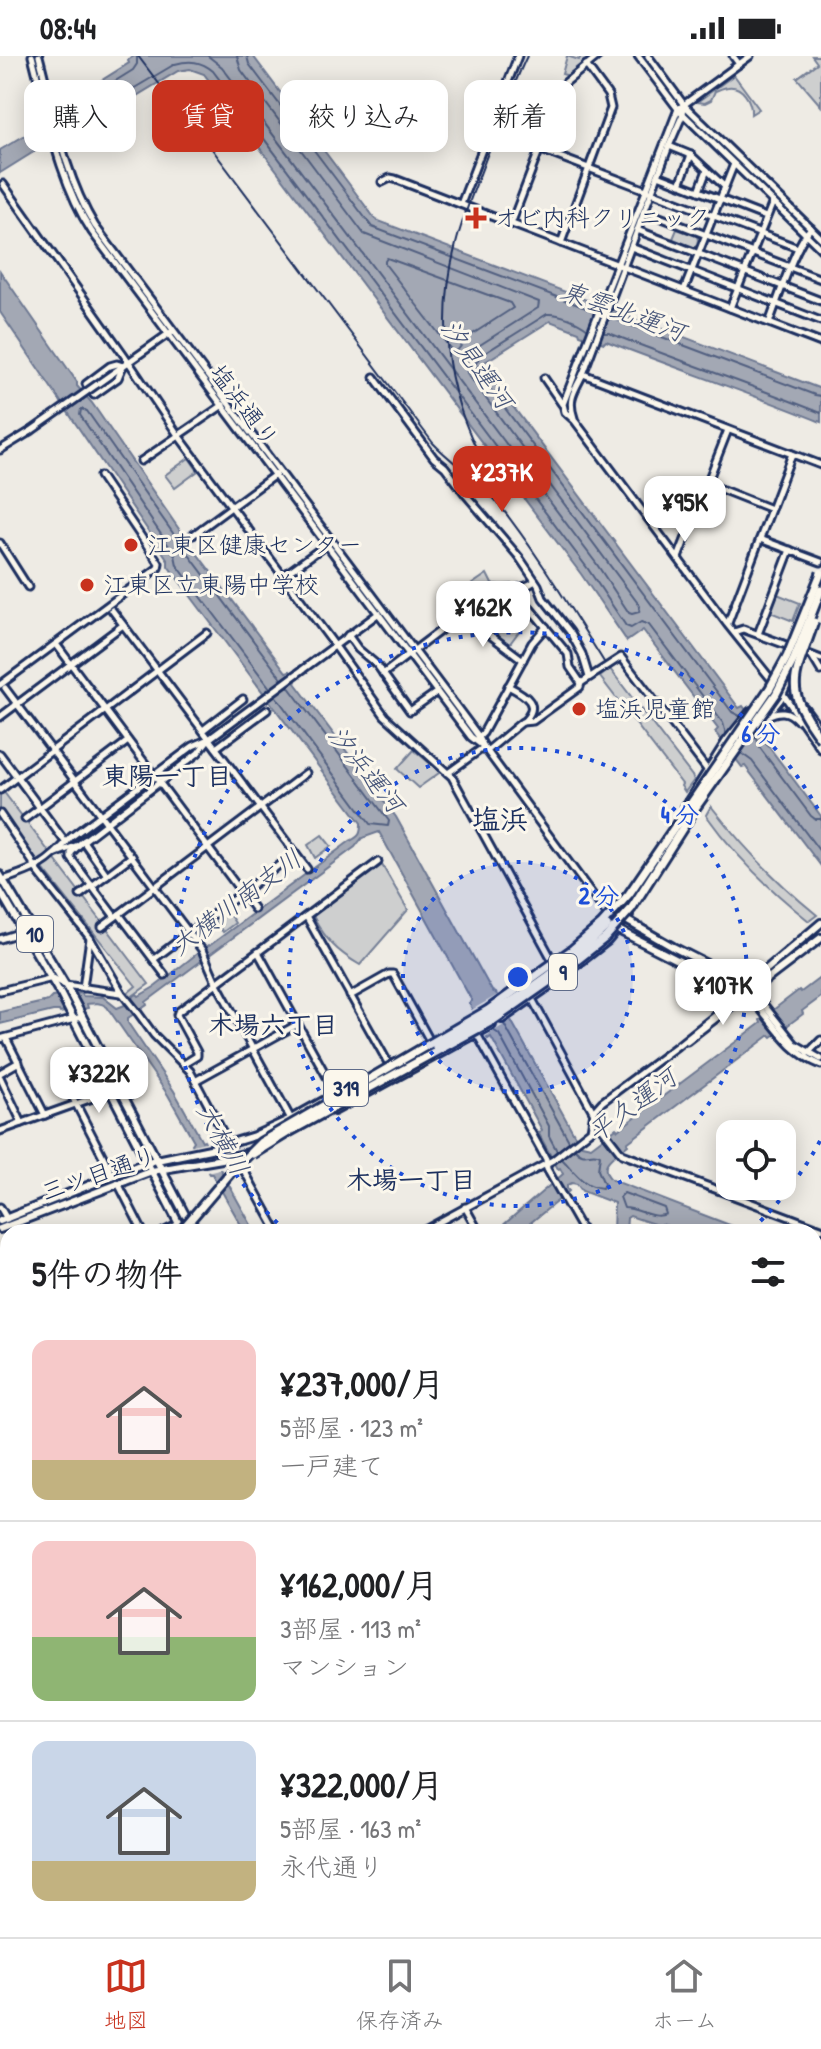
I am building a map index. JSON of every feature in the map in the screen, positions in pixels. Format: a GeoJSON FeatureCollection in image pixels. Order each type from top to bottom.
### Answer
{"type":"FeatureCollection","features":[{"type":"Feature","properties":{"kind":"highway","name":"9"},"geometry":{"type":"LineString","coordinates":[[186,1224],[261,1142],[488,1010],[589,936],[612,914],[629,894],[770,688],[787,657],[821,574]]}},
{"type":"Feature","properties":{"kind":"highway","name":"9"},"geometry":{"type":"LineString","coordinates":[[186,1224],[237,1167],[258,1150],[494,1020],[605,938],[631,909],[702,798],[776,694],[821,597]]}},
{"type":"Feature","properties":{"kind":"highway"},"geometry":{"type":"LineString","coordinates":[[821,597],[795,686],[798,704],[821,739]]}},
{"type":"Feature","properties":{"kind":"highway"},"geometry":{"type":"LineString","coordinates":[[388,1065],[404,1062],[491,1015],[576,955],[600,933],[645,879],[690,803]]}},
{"type":"Feature","properties":{"kind":"main road"},"geometry":{"type":"LineString","coordinates":[[433,1044],[553,962],[610,914],[644,872],[732,734],[775,684],[793,648],[821,574]]}},
{"type":"Feature","properties":{"kind":"main road","name":"三ツ目通り"},"geometry":{"type":"LineString","coordinates":[[3,1220],[116,1179],[236,1156],[276,1143],[477,1034],[563,976],[618,930],[727,761],[784,692],[821,597]]}},
{"type":"Feature","properties":{"kind":"main road","name":"10"},"geometry":{"type":"LineString","coordinates":[[1,879],[70,993],[77,1013],[190,1224]]}},
{"type":"Feature","properties":{"kind":"main road","name":"10"},"geometry":{"type":"LineString","coordinates":[[0,891],[61,995],[77,1013]]}},
{"type":"Feature","properties":{"kind":"main road"},"geometry":{"type":"LineString","coordinates":[[610,914],[750,988]]}},
{"type":"Feature","properties":{"kind":"main road"},"geometry":{"type":"LineString","coordinates":[[618,930],[743,994],[821,923]]}},
{"type":"Feature","properties":{"kind":"main road"},"geometry":{"type":"LineString","coordinates":[[805,935],[813,945]]}},
{"type":"Feature","properties":{"kind":"main road"},"geometry":{"type":"LineString","coordinates":[[750,988],[821,938]]}},
{"type":"Feature","properties":{"kind":"main road"},"geometry":{"type":"LineString","coordinates":[[797,943],[804,947],[804,952]]}},
{"type":"Feature","properties":{"kind":"main road","name":"10"},"geometry":{"type":"LineString","coordinates":[[77,1013],[74,1020],[178,1224]]}},
{"type":"Feature","properties":{"kind":"main road","name":"三ツ目通り"},"geometry":{"type":"LineString","coordinates":[[12,1224],[116,1179],[147,1162],[215,1148],[269,1130],[388,1065]]}},
{"type":"Feature","properties":{"kind":"street","name":"塩浜通り"},"geometry":{"type":"LineString","coordinates":[[32,56],[40,80]]}},
{"type":"Feature","properties":{"kind":"street","name":"塩浜通り"},"geometry":{"type":"LineString","coordinates":[[39,56],[43,80]]}},
{"type":"Feature","properties":{"kind":"street"},"geometry":{"type":"LineString","coordinates":[[509,80],[518,56]]}},
{"type":"Feature","properties":{"kind":"street"},"geometry":{"type":"LineString","coordinates":[[566,80],[598,56]]}},
{"type":"Feature","properties":{"kind":"street"},"geometry":{"type":"LineString","coordinates":[[638,56],[734,164],[821,249]]}},
{"type":"Feature","properties":{"kind":"street"},"geometry":{"type":"LineString","coordinates":[[648,56],[682,109],[821,238]]}},
{"type":"Feature","properties":{"kind":"street"},"geometry":{"type":"LineString","coordinates":[[733,56],[739,64]]}},
{"type":"Feature","properties":{"kind":"street"},"geometry":{"type":"LineString","coordinates":[[575,421],[570,401],[682,109],[750,56]]}},
{"type":"Feature","properties":{"kind":"street"},"geometry":{"type":"LineString","coordinates":[[561,243],[611,108],[608,95],[586,65]]}},
{"type":"Feature","properties":{"kind":"street"},"geometry":{"type":"LineString","coordinates":[[620,266],[631,247],[649,191],[682,109]]}},
{"type":"Feature","properties":{"kind":"street"},"geometry":{"type":"LineString","coordinates":[[669,146],[691,155],[724,186]]}},
{"type":"Feature","properties":{"kind":"street","name":"塩浜通り"},"geometry":{"type":"LineString","coordinates":[[60,152],[67,184],[82,217],[476,739]]}},
{"type":"Feature","properties":{"kind":"street"},"geometry":{"type":"LineString","coordinates":[[461,204],[481,152]]}},
{"type":"Feature","properties":{"kind":"street"},"geometry":{"type":"LineString","coordinates":[[511,224],[538,152]]}},
{"type":"Feature","properties":{"kind":"street"},"geometry":{"type":"LineString","coordinates":[[544,152],[798,248]]}},
{"type":"Feature","properties":{"kind":"street"},"geometry":{"type":"LineString","coordinates":[[680,184],[691,155]]}},
{"type":"Feature","properties":{"kind":"street"},"geometry":{"type":"LineString","coordinates":[[684,290],[734,164]]}},
{"type":"Feature","properties":{"kind":"street"},"geometry":{"type":"LineString","coordinates":[[699,191],[707,170]]}},
{"type":"Feature","properties":{"kind":"street"},"geometry":{"type":"LineString","coordinates":[[658,175],[766,217]]}},
{"type":"Feature","properties":{"kind":"street"},"geometry":{"type":"LineString","coordinates":[[382,182],[395,179],[821,343]]}},
{"type":"Feature","properties":{"kind":"street"},"geometry":{"type":"LineString","coordinates":[[3,184],[126,364],[385,716],[452,777],[563,976]]}},
{"type":"Feature","properties":{"kind":"street"},"geometry":{"type":"LineString","coordinates":[[730,308],[773,202]]}},
{"type":"Feature","properties":{"kind":"street"},"geometry":{"type":"LineString","coordinates":[[644,211],[821,279]]}},
{"type":"Feature","properties":{"kind":"street"},"geometry":{"type":"LineString","coordinates":[[769,323],[798,248],[811,228]]}},
{"type":"Feature","properties":{"kind":"street"},"geometry":{"type":"LineString","coordinates":[[637,230],[821,301]]}},
{"type":"Feature","properties":{"kind":"street"},"geometry":{"type":"LineString","coordinates":[[631,247],[821,321]]}},
{"type":"Feature","properties":{"kind":"street"},"geometry":{"type":"LineString","coordinates":[[0,450],[170,332]]}},
{"type":"Feature","properties":{"kind":"street"},"geometry":{"type":"LineString","coordinates":[[126,364],[118,378],[94,395],[86,384],[113,365],[126,364]]}},
{"type":"Feature","properties":{"kind":"street"},"geometry":{"type":"LineString","coordinates":[[563,404],[580,373]]}},
{"type":"Feature","properties":{"kind":"street"},"geometry":{"type":"LineString","coordinates":[[580,373],[821,465]]}},
{"type":"Feature","properties":{"kind":"street"},"geometry":{"type":"LineString","coordinates":[[374,377],[434,458],[512,547],[543,598],[570,632],[582,654],[589,677]]}},
{"type":"Feature","properties":{"kind":"street"},"geometry":{"type":"LineString","coordinates":[[544,378],[563,404],[565,412],[575,421],[727,624],[775,684],[804,708],[821,730]]}},
{"type":"Feature","properties":{"kind":"street"},"geometry":{"type":"LineString","coordinates":[[141,461],[224,404]]}},
{"type":"Feature","properties":{"kind":"street"},"geometry":{"type":"LineString","coordinates":[[678,558],[728,430]]}},
{"type":"Feature","properties":{"kind":"street"},"geometry":{"type":"LineString","coordinates":[[727,624],[792,454]]}},
{"type":"Feature","properties":{"kind":"street"},"geometry":{"type":"LineString","coordinates":[[193,535],[276,474]]}},
{"type":"Feature","properties":{"kind":"street"},"geometry":{"type":"LineString","coordinates":[[100,476],[159,563],[158,568],[2,687],[18,704],[202,950],[216,982],[291,1119]]}},
{"type":"Feature","properties":{"kind":"street"},"geometry":{"type":"LineString","coordinates":[[708,484],[771,509]]}},
{"type":"Feature","properties":{"kind":"street"},"geometry":{"type":"LineString","coordinates":[[760,539],[821,562]]}},
{"type":"Feature","properties":{"kind":"street"},"geometry":{"type":"LineString","coordinates":[[0,543],[28,587]]}},
{"type":"Feature","properties":{"kind":"street"},"geometry":{"type":"LineString","coordinates":[[283,577],[328,543]]}},
{"type":"Feature","properties":{"kind":"street"},"geometry":{"type":"LineString","coordinates":[[758,634],[790,550]]}},
{"type":"Feature","properties":{"kind":"street"},"geometry":{"type":"LineString","coordinates":[[383,674],[495,589],[514,589],[535,581]]}},
{"type":"Feature","properties":{"kind":"street"},"geometry":{"type":"LineString","coordinates":[[514,589],[568,654],[570,667],[581,683]]}},
{"type":"Feature","properties":{"kind":"street"},"geometry":{"type":"LineString","coordinates":[[112,610],[307,869]]}},
{"type":"Feature","properties":{"kind":"street"},"geometry":{"type":"LineString","coordinates":[[1,879],[36,869],[56,854],[71,837],[380,612]]}},
{"type":"Feature","properties":{"kind":"street"},"geometry":{"type":"LineString","coordinates":[[462,614],[523,660]]}},
{"type":"Feature","properties":{"kind":"street"},"geometry":{"type":"LineString","coordinates":[[0,717],[123,625]]}},
{"type":"Feature","properties":{"kind":"street"},"geometry":{"type":"LineString","coordinates":[[476,739],[532,643],[546,627]]}},
{"type":"Feature","properties":{"kind":"street"},"geometry":{"type":"LineString","coordinates":[[734,632],[743,629],[821,659]]}},
{"type":"Feature","properties":{"kind":"street"},"geometry":{"type":"LineString","coordinates":[[0,790],[207,633]]}},
{"type":"Feature","properties":{"kind":"street"},"geometry":{"type":"LineString","coordinates":[[348,635],[358,649],[371,659],[410,711],[437,692]]}},
{"type":"Feature","properties":{"kind":"street"},"geometry":{"type":"LineString","coordinates":[[56,644],[254,909]]}},
{"type":"Feature","properties":{"kind":"street","name":"塩浜通り"},"geometry":{"type":"LineString","coordinates":[[411,653],[437,692],[485,749],[610,914],[618,930]]}},
{"type":"Feature","properties":{"kind":"street"},"geometry":{"type":"LineString","coordinates":[[812,656],[821,671]]}},
{"type":"Feature","properties":{"kind":"street"},"geometry":{"type":"LineString","coordinates":[[522,722],[541,716],[589,677],[622,657],[708,771]]}},
{"type":"Feature","properties":{"kind":"street"},"geometry":{"type":"LineString","coordinates":[[448,773],[532,712],[527,697],[508,686]]}},
{"type":"Feature","properties":{"kind":"street"},"geometry":{"type":"LineString","coordinates":[[784,692],[821,749]]}},
{"type":"Feature","properties":{"kind":"street"},"geometry":{"type":"LineString","coordinates":[[202,730],[243,699]]}},
{"type":"Feature","properties":{"kind":"street"},"geometry":{"type":"LineString","coordinates":[[216,748],[267,710]]}},
{"type":"Feature","properties":{"kind":"street"},"geometry":{"type":"LineString","coordinates":[[767,716],[789,713],[821,749]]}},
{"type":"Feature","properties":{"kind":"street"},"geometry":{"type":"LineString","coordinates":[[165,975],[70,855],[83,841],[198,753],[209,739]]}},
{"type":"Feature","properties":{"kind":"street"},"geometry":{"type":"LineString","coordinates":[[25,819],[128,741]]}},
{"type":"Feature","properties":{"kind":"street"},"geometry":{"type":"LineString","coordinates":[[0,754],[66,843]]}},
{"type":"Feature","properties":{"kind":"street"},"geometry":{"type":"LineString","coordinates":[[102,927],[306,773]]}},
{"type":"Feature","properties":{"kind":"street"},"geometry":{"type":"LineString","coordinates":[[0,814],[36,869],[90,938],[127,1000],[154,1035],[184,1064],[229,1144]]}},
{"type":"Feature","properties":{"kind":"street"},"geometry":{"type":"LineString","coordinates":[[56,854],[83,841]]}},
{"type":"Feature","properties":{"kind":"street"},"geometry":{"type":"LineString","coordinates":[[83,841],[107,875]]}},
{"type":"Feature","properties":{"kind":"street"},"geometry":{"type":"LineString","coordinates":[[154,959],[295,853]]}},
{"type":"Feature","properties":{"kind":"street"},"geometry":{"type":"LineString","coordinates":[[80,895],[132,856]]}},
{"type":"Feature","properties":{"kind":"street"},"geometry":{"type":"LineString","coordinates":[[184,1064],[197,1056],[197,1052],[177,1013],[378,862]]}},
{"type":"Feature","properties":{"kind":"street"},"geometry":{"type":"LineString","coordinates":[[306,916],[396,1078]]}},
{"type":"Feature","properties":{"kind":"street"},"geometry":{"type":"LineString","coordinates":[[0,939],[25,931]]}},
{"type":"Feature","properties":{"kind":"street"},"geometry":{"type":"LineString","coordinates":[[83,988],[90,938]]}},
{"type":"Feature","properties":{"kind":"street"},"geometry":{"type":"LineString","coordinates":[[258,952],[344,1106]]}},
{"type":"Feature","properties":{"kind":"street"},"geometry":{"type":"LineString","coordinates":[[350,996],[393,974],[433,1044]]}},
{"type":"Feature","properties":{"kind":"street"},"geometry":{"type":"LineString","coordinates":[[0,991],[53,978],[65,985],[122,993]]}},
{"type":"Feature","properties":{"kind":"street"},"geometry":{"type":"LineString","coordinates":[[523,984],[605,1132],[622,1154],[808,1224]]}},
{"type":"Feature","properties":{"kind":"street"},"geometry":{"type":"LineString","coordinates":[[750,988],[792,1048],[821,1062]]}},
{"type":"Feature","properties":{"kind":"street"},"geometry":{"type":"LineString","coordinates":[[435,1224],[553,1159],[591,1130],[594,1111],[602,1102],[688,1041],[743,994],[767,1012]]}},
{"type":"Feature","properties":{"kind":"street"},"geometry":{"type":"LineString","coordinates":[[45,1115],[19,1062],[3,1039],[74,1020]]}},
{"type":"Feature","properties":{"kind":"street"},"geometry":{"type":"LineString","coordinates":[[195,1081],[298,1024]]}},
{"type":"Feature","properties":{"kind":"street"},"geometry":{"type":"LineString","coordinates":[[477,1034],[579,1224]]}},
{"type":"Feature","properties":{"kind":"street"},"geometry":{"type":"LineString","coordinates":[[806,1055],[821,1040]]}},
{"type":"Feature","properties":{"kind":"street"},"geometry":{"type":"LineString","coordinates":[[91,1052],[58,1069],[139,1224]]}},
{"type":"Feature","properties":{"kind":"street"},"geometry":{"type":"LineString","coordinates":[[19,1062],[0,1075],[22,1123]]}},
{"type":"Feature","properties":{"kind":"street"},"geometry":{"type":"LineString","coordinates":[[0,1131],[119,1089]]}},
{"type":"Feature","properties":{"kind":"street"},"geometry":{"type":"LineString","coordinates":[[236,1156],[274,1224]]}},
{"type":"Feature","properties":{"kind":"street"},"geometry":{"type":"LineString","coordinates":[[0,1207],[3,1220]]}},
{"type":"Feature","properties":{"kind":"street"},"geometry":{"type":"LineString","coordinates":[[465,1207],[475,1224]]}},
{"type":"Feature","properties":{"kind":"shaded area"},"geometry":{"type":"Polygon","coordinates":[[[567,56],[579,60],[581,56],[595,56],[569,76],[562,74],[567,56]]]}},
{"type":"Feature","properties":{"kind":"shaded area"},"geometry":{"type":"Polygon","coordinates":[[[812,56],[821,56],[821,106],[797,78],[817,63],[812,56]]]}},
{"type":"Feature","properties":{"kind":"shaded area"},"geometry":{"type":"Polygon","coordinates":[[[734,75],[759,109],[751,114],[745,95],[733,87],[715,91],[711,100],[705,103],[697,102],[734,75]]]}},
{"type":"Feature","properties":{"kind":"shaded area"},"geometry":{"type":"Polygon","coordinates":[[[700,124],[800,222],[699,125],[700,124]]]}},
{"type":"Feature","properties":{"kind":"shaded area"},"geometry":{"type":"Polygon","coordinates":[[[677,229],[697,236],[696,247],[693,249],[672,241],[677,229]]]}},
{"type":"Feature","properties":{"kind":"shaded area"},"geometry":{"type":"Polygon","coordinates":[[[189,458],[198,471],[175,488],[165,475],[189,458]]]}},
{"type":"Feature","properties":{"kind":"shaded area"},"geometry":{"type":"Polygon","coordinates":[[[487,574],[492,584],[475,597],[468,587],[487,574]]]}},
{"type":"Feature","properties":{"kind":"shaded area"},"geometry":{"type":"Polygon","coordinates":[[[777,594],[800,603],[793,621],[770,612],[777,594]]]}},
{"type":"Feature","properties":{"kind":"shaded area"},"geometry":{"type":"Polygon","coordinates":[[[501,613],[520,630],[508,646],[487,631],[501,613]]]}},
{"type":"Feature","properties":{"kind":"shaded area"},"geometry":{"type":"Polygon","coordinates":[[[610,669],[692,776],[694,780],[685,792],[600,677],[610,669]]]}},
{"type":"Feature","properties":{"kind":"shaded area"},"geometry":{"type":"Polygon","coordinates":[[[414,750],[439,771],[418,788],[397,769],[414,750]]]}},
{"type":"Feature","properties":{"kind":"shaded area"},"geometry":{"type":"Polygon","coordinates":[[[0,787],[149,984],[127,1000],[124,996],[136,986],[0,809],[0,787]]]}},
{"type":"Feature","properties":{"kind":"shaded area"},"geometry":{"type":"Polygon","coordinates":[[[711,806],[761,864],[817,915],[809,921],[754,872],[706,815],[711,806]]]}},
{"type":"Feature","properties":{"kind":"shaded area"},"geometry":{"type":"Polygon","coordinates":[[[322,835],[331,846],[315,858],[308,845],[322,835]]]}},
{"type":"Feature","properties":{"kind":"shaded area"},"geometry":{"type":"Polygon","coordinates":[[[382,865],[408,910],[360,965],[332,944],[313,916],[382,865]]]}},
{"type":"Feature","properties":{"kind":"shaded area"},"geometry":{"type":"Polygon","coordinates":[[[225,908],[235,923],[223,932],[212,918],[225,908]]]}},
{"type":"Feature","properties":{"kind":"water","name":"汐見運河"},"geometry":{"type":"Polygon","coordinates":[[[134,56],[253,56],[280,92],[280,152],[325,152],[376,220],[821,389],[821,422],[606,341],[580,335],[550,321],[485,362],[484,368],[739,708],[743,706],[769,740],[766,743],[821,816],[821,866],[745,766],[742,767],[715,732],[718,729],[643,630],[627,641],[581,574],[263,152],[264,80],[209,80],[204,74],[190,69],[178,71],[163,80],[152,80],[152,87],[136,96],[136,80],[102,80],[129,63],[128,60],[134,56]]]}},
{"type":"Feature","properties":{"kind":"water"},"geometry":{"type":"Polygon","coordinates":[[[24,136],[24,152],[34,152],[0,173],[0,150],[24,136]]]}},
{"type":"Feature","properties":{"kind":"water"},"geometry":{"type":"Polygon","coordinates":[[[0,271],[181,532],[286,672],[290,671],[295,683],[396,817],[582,1145],[591,1147],[616,1128],[618,1130],[761,1023],[760,1020],[799,990],[801,992],[821,977],[821,997],[802,1011],[803,1014],[772,1037],[770,1035],[627,1143],[606,1165],[607,1174],[612,1180],[727,1224],[654,1224],[630,1216],[627,1224],[613,1224],[614,1203],[582,1191],[572,1183],[567,1185],[569,1191],[566,1194],[529,1224],[504,1224],[563,1174],[379,832],[362,838],[355,847],[128,1018],[128,1023],[204,1140],[251,1224],[240,1224],[192,1144],[194,1141],[168,1095],[107,1007],[87,1004],[88,1008],[60,1013],[53,1011],[0,1024],[0,1012],[48,1001],[52,997],[81,993],[83,996],[103,997],[117,1008],[125,1005],[137,994],[139,996],[156,986],[356,838],[361,823],[168,566],[168,560],[0,312],[0,271]]]}},
{"type":"Feature","properties":{"kind":"pier"},"geometry":{"type":"Polygon","coordinates":[[[598,300],[614,306],[599,346],[583,340],[598,300]]]}},
{"type":"Feature","properties":{"kind":"pier"},"geometry":{"type":"Polygon","coordinates":[[[499,994],[513,1019],[485,1037],[470,1011],[499,994]]]}},
{"type":"Feature","properties":{"kind":"pier"},"geometry":{"type":"Polygon","coordinates":[[[210,1141],[223,1168],[203,1173],[189,1146],[210,1141]]]}},
{"type":"Feature","properties":{"kind":"railway"},"geometry":{"type":"LineString","coordinates":[[138,56],[209,145],[433,443],[490,494],[512,521],[604,662]]}},
{"type":"Feature","properties":{"kind":"railway"},"geometry":{"type":"LineString","coordinates":[[504,498],[471,438],[460,407],[447,345],[446,312],[449,279],[462,222],[527,56]]}},
{"type":"Feature","properties":{"kind":"place","name":"オビ内科クリニック"},"geometry":{"type":"Point","coordinates":[476,218]}},
{"type":"Feature","properties":{"kind":"place","name":"江東区健康センター"},"geometry":{"type":"Point","coordinates":[131,545]}},
{"type":"Feature","properties":{"kind":"place","name":"江東区立東陽中学校"},"geometry":{"type":"Point","coordinates":[87,585]}},
{"type":"Feature","properties":{"kind":"place","name":"塩浜児童館"},"geometry":{"type":"Point","coordinates":[579,709]}},
{"type":"Feature","properties":{"kind":"district","name":"東陽一丁目"},"geometry":{"type":"Point","coordinates":[167,776]}},
{"type":"Feature","properties":{"kind":"district","name":"塩浜"},"geometry":{"type":"Point","coordinates":[500,819]}},
{"type":"Feature","properties":{"kind":"district","name":"木場六丁目"},"geometry":{"type":"Point","coordinates":[273,1025]}},
{"type":"Feature","properties":{"kind":"district","name":"木場一丁目"},"geometry":{"type":"Point","coordinates":[411,1180]}},
{"type":"Feature","properties":{"kind":"water label","name":"東雲北運河"},"geometry":{"type":"Point","coordinates":[623,311]}},
{"type":"Feature","properties":{"kind":"water label","name":"汐浜運河"},"geometry":{"type":"Point","coordinates":[366,769]}},
{"type":"Feature","properties":{"kind":"water label","name":"大横川南支川"},"geometry":{"type":"Point","coordinates":[236,902]}},
{"type":"Feature","properties":{"kind":"water label","name":"平久運河"},"geometry":{"type":"Point","coordinates":[632,1105]}},
{"type":"Feature","properties":{"kind":"water label","name":"大横川"},"geometry":{"type":"Point","coordinates":[223,1139]}}]}
